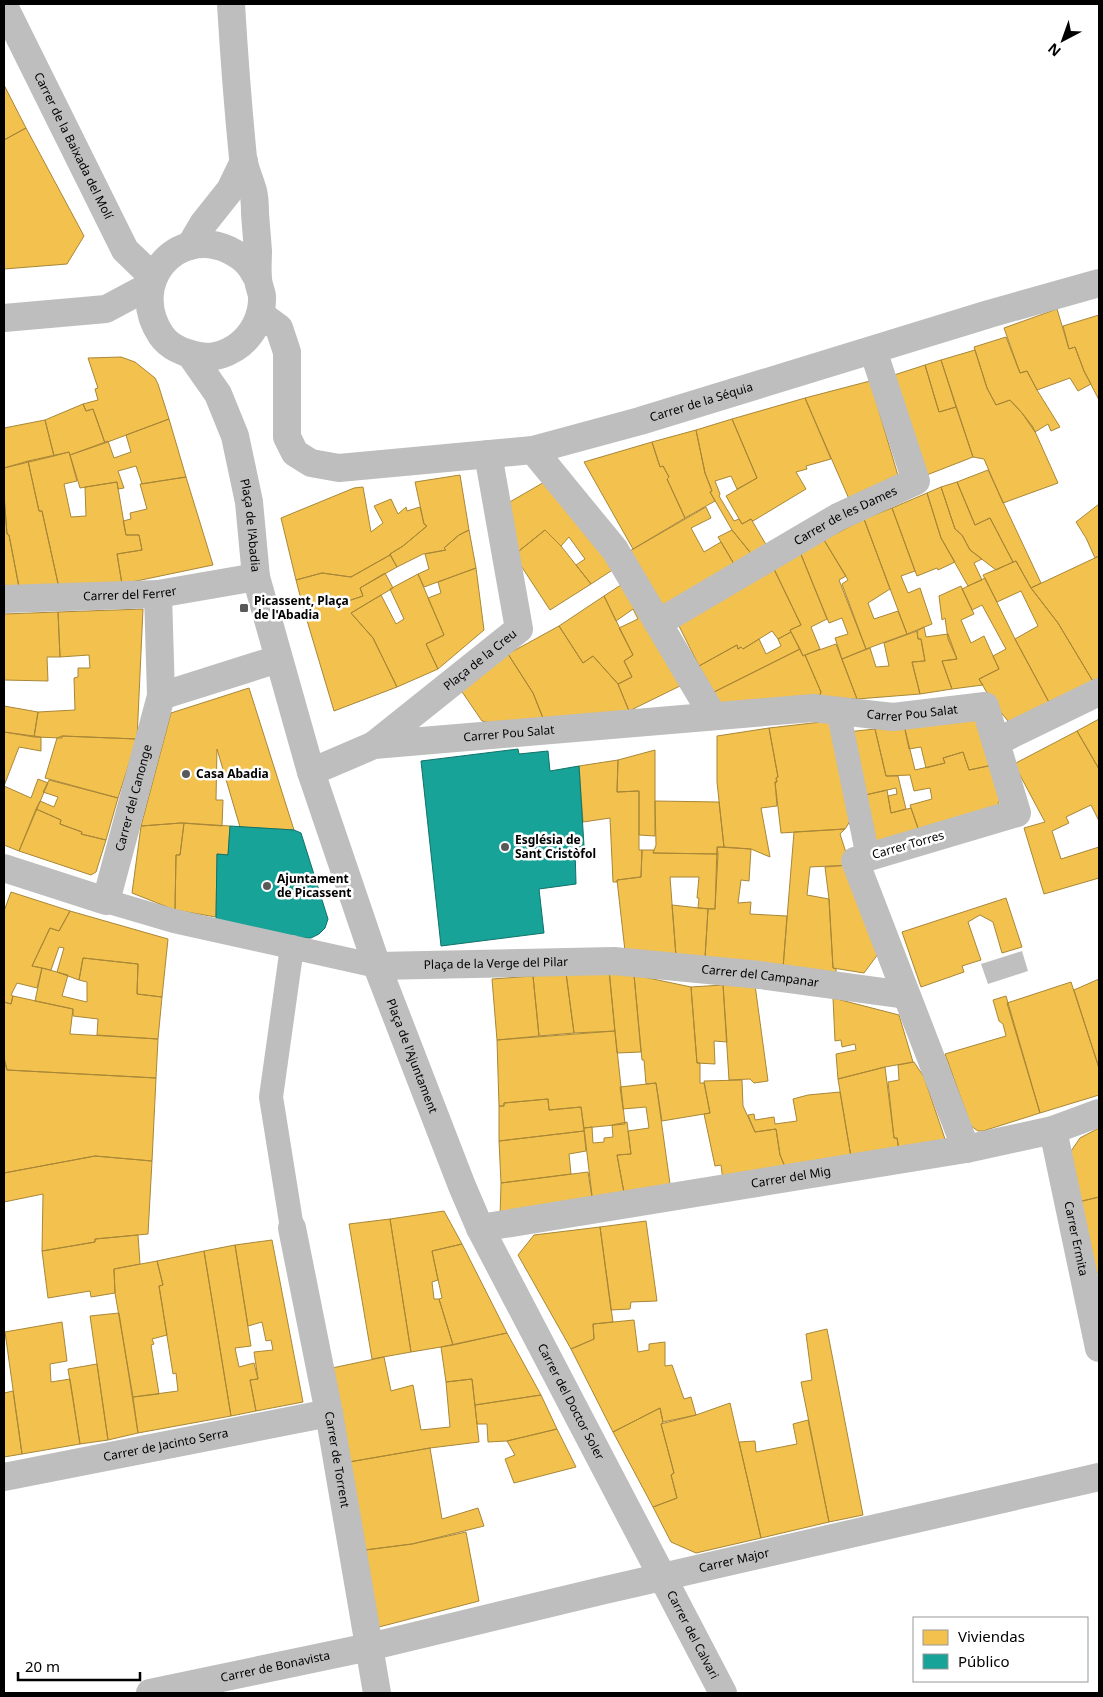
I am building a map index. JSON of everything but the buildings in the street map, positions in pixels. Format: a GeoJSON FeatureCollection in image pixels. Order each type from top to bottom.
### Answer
{"type":"FeatureCollection","features":[{"type":"Feature","properties":{"kind":"street"},"geometry":{"type":"LineString","coordinates":[[231,4],[244,161],[254,193],[258,279],[262,296],[260,314],[253,330],[242,343],[223,354],[212,357],[190,354],[177,349],[163,338],[153,322],[148,306],[152,281],[162,264],[175,252],[190,246],[207,244],[222,247],[238,254],[250,265],[258,279]]}},
{"type":"Feature","properties":{"kind":"street","name":"Carrer de la Baixada del Molí"},"geometry":{"type":"LineString","coordinates":[[4,6],[125,250],[152,281]]}},
{"type":"Feature","properties":{"kind":"street"},"geometry":{"type":"LineString","coordinates":[[190,246],[203,224],[230,190],[244,161]]}},
{"type":"Feature","properties":{"kind":"street"},"geometry":{"type":"LineString","coordinates":[[4,318],[106,309],[152,281]]}},
{"type":"Feature","properties":{"kind":"street","name":"Carrer de la Séquia"},"geometry":{"type":"LineString","coordinates":[[260,314],[279,328],[287,352],[287,437],[295,453],[311,463],[339,468],[533,450],[640,421],[989,314],[1099,283]]}},
{"type":"Feature","properties":{"kind":"street"},"geometry":{"type":"LineString","coordinates":[[106,309],[157,330]]}},
{"type":"Feature","properties":{"kind":"street","name":"Carrer de les Dames"},"geometry":{"type":"LineString","coordinates":[[658,623],[838,516],[916,481],[873,350]]}},
{"type":"Feature","properties":{"kind":"street","name":"Plaça de l'Abadia"},"geometry":{"type":"LineString","coordinates":[[190,354],[218,394],[236,436],[247,493],[256,577],[311,772]]}},
{"type":"Feature","properties":{"kind":"street"},"geometry":{"type":"LineString","coordinates":[[218,394],[223,354]]}},
{"type":"Feature","properties":{"kind":"street"},"geometry":{"type":"LineString","coordinates":[[533,450],[615,550],[713,716]]}},
{"type":"Feature","properties":{"kind":"street","name":"Plaça de la Creu"},"geometry":{"type":"LineString","coordinates":[[374,744],[519,629],[488,454]]}},
{"type":"Feature","properties":{"kind":"street","name":"Carrer del Ferrer"},"geometry":{"type":"LineString","coordinates":[[4,599],[158,594],[256,577]]}},
{"type":"Feature","properties":{"kind":"street"},"geometry":{"type":"LineString","coordinates":[[158,594],[161,696],[278,659]]}},
{"type":"Feature","properties":{"kind":"street"},"geometry":{"type":"LineString","coordinates":[[996,742],[1099,692]]}},
{"type":"Feature","properties":{"kind":"street","name":"Carrer del Canonge"},"geometry":{"type":"LineString","coordinates":[[106,901],[161,696]]}},
{"type":"Feature","properties":{"kind":"street","name":"Carrer Pou Salat"},"geometry":{"type":"LineString","coordinates":[[311,772],[374,744],[813,708],[893,717],[985,706],[996,742]]}},
{"type":"Feature","properties":{"kind":"street"},"geometry":{"type":"LineString","coordinates":[[838,710],[868,857]]}},
{"type":"Feature","properties":{"kind":"street","name":"Carrer Torres"},"geometry":{"type":"LineString","coordinates":[[966,1149],[855,861],[1017,813],[996,742]]}},
{"type":"Feature","properties":{"kind":"street","name":"Plaça de l'Ajuntament"},"geometry":{"type":"LineString","coordinates":[[311,772],[378,966],[462,1186],[480,1228]]}},
{"type":"Feature","properties":{"kind":"street"},"geometry":{"type":"LineString","coordinates":[[4,868],[174,921],[378,966]]}},
{"type":"Feature","properties":{"kind":"street"},"geometry":{"type":"LineString","coordinates":[[292,947],[271,1097],[292,1228]]}},
{"type":"Feature","properties":{"kind":"street","name":"Plaça de la Verge del Pilar"},"geometry":{"type":"LineString","coordinates":[[378,966],[614,961]]}},
{"type":"Feature","properties":{"kind":"street","name":"Carrer del Campanar"},"geometry":{"type":"LineString","coordinates":[[614,961],[760,975],[906,995]]}},
{"type":"Feature","properties":{"kind":"street","name":"Carrer del Mig"},"geometry":{"type":"LineString","coordinates":[[480,1228],[966,1149],[1052,1130],[1099,1112]]}},
{"type":"Feature","properties":{"kind":"street","name":"Carrer Ermita"},"geometry":{"type":"LineString","coordinates":[[1052,1130],[1099,1348]]}},
{"type":"Feature","properties":{"kind":"street","name":"Carrer de Torrent"},"geometry":{"type":"LineString","coordinates":[[292,1228],[329,1413],[377,1693]]}},
{"type":"Feature","properties":{"kind":"street","name":"Carrer del Doctor Soler"},"geometry":{"type":"LineString","coordinates":[[480,1228],[662,1578]]}},
{"type":"Feature","properties":{"kind":"street","name":"Carrer de Jacinto Serra"},"geometry":{"type":"LineString","coordinates":[[4,1478],[329,1413]]}},
{"type":"Feature","properties":{"kind":"street","name":"Carrer Major"},"geometry":{"type":"LineString","coordinates":[[369,1646],[601,1590],[662,1578],[1099,1477]]}},
{"type":"Feature","properties":{"kind":"street","name":"Carrer del Calvari"},"geometry":{"type":"LineString","coordinates":[[662,1578],[723,1693]]}},
{"type":"Feature","properties":{"kind":"street","name":"Carrer de Bonavista"},"geometry":{"type":"LineString","coordinates":[[150,1693],[369,1646]]}},
{"type":"Feature","properties":{"kind":"shaded area"},"geometry":{"type":"Polygon","coordinates":[[[1022,951],[1028,971],[988,984],[981,964],[1022,951]]]}},
{"type":"Feature","properties":{"kind":"place","name":"Picassent, Plaça de l'Abadia"},"geometry":{"type":"Point","coordinates":[244,608]}},
{"type":"Feature","properties":{"kind":"place","name":"Casa Abadia"},"geometry":{"type":"Point","coordinates":[186,774]}},
{"type":"Feature","properties":{"kind":"place","name":"Església de Sant Cristòfol"},"geometry":{"type":"Point","coordinates":[505,847]}},
{"type":"Feature","properties":{"kind":"place","name":"Ajuntament de Picassent"},"geometry":{"type":"Point","coordinates":[267,886]}}]}
